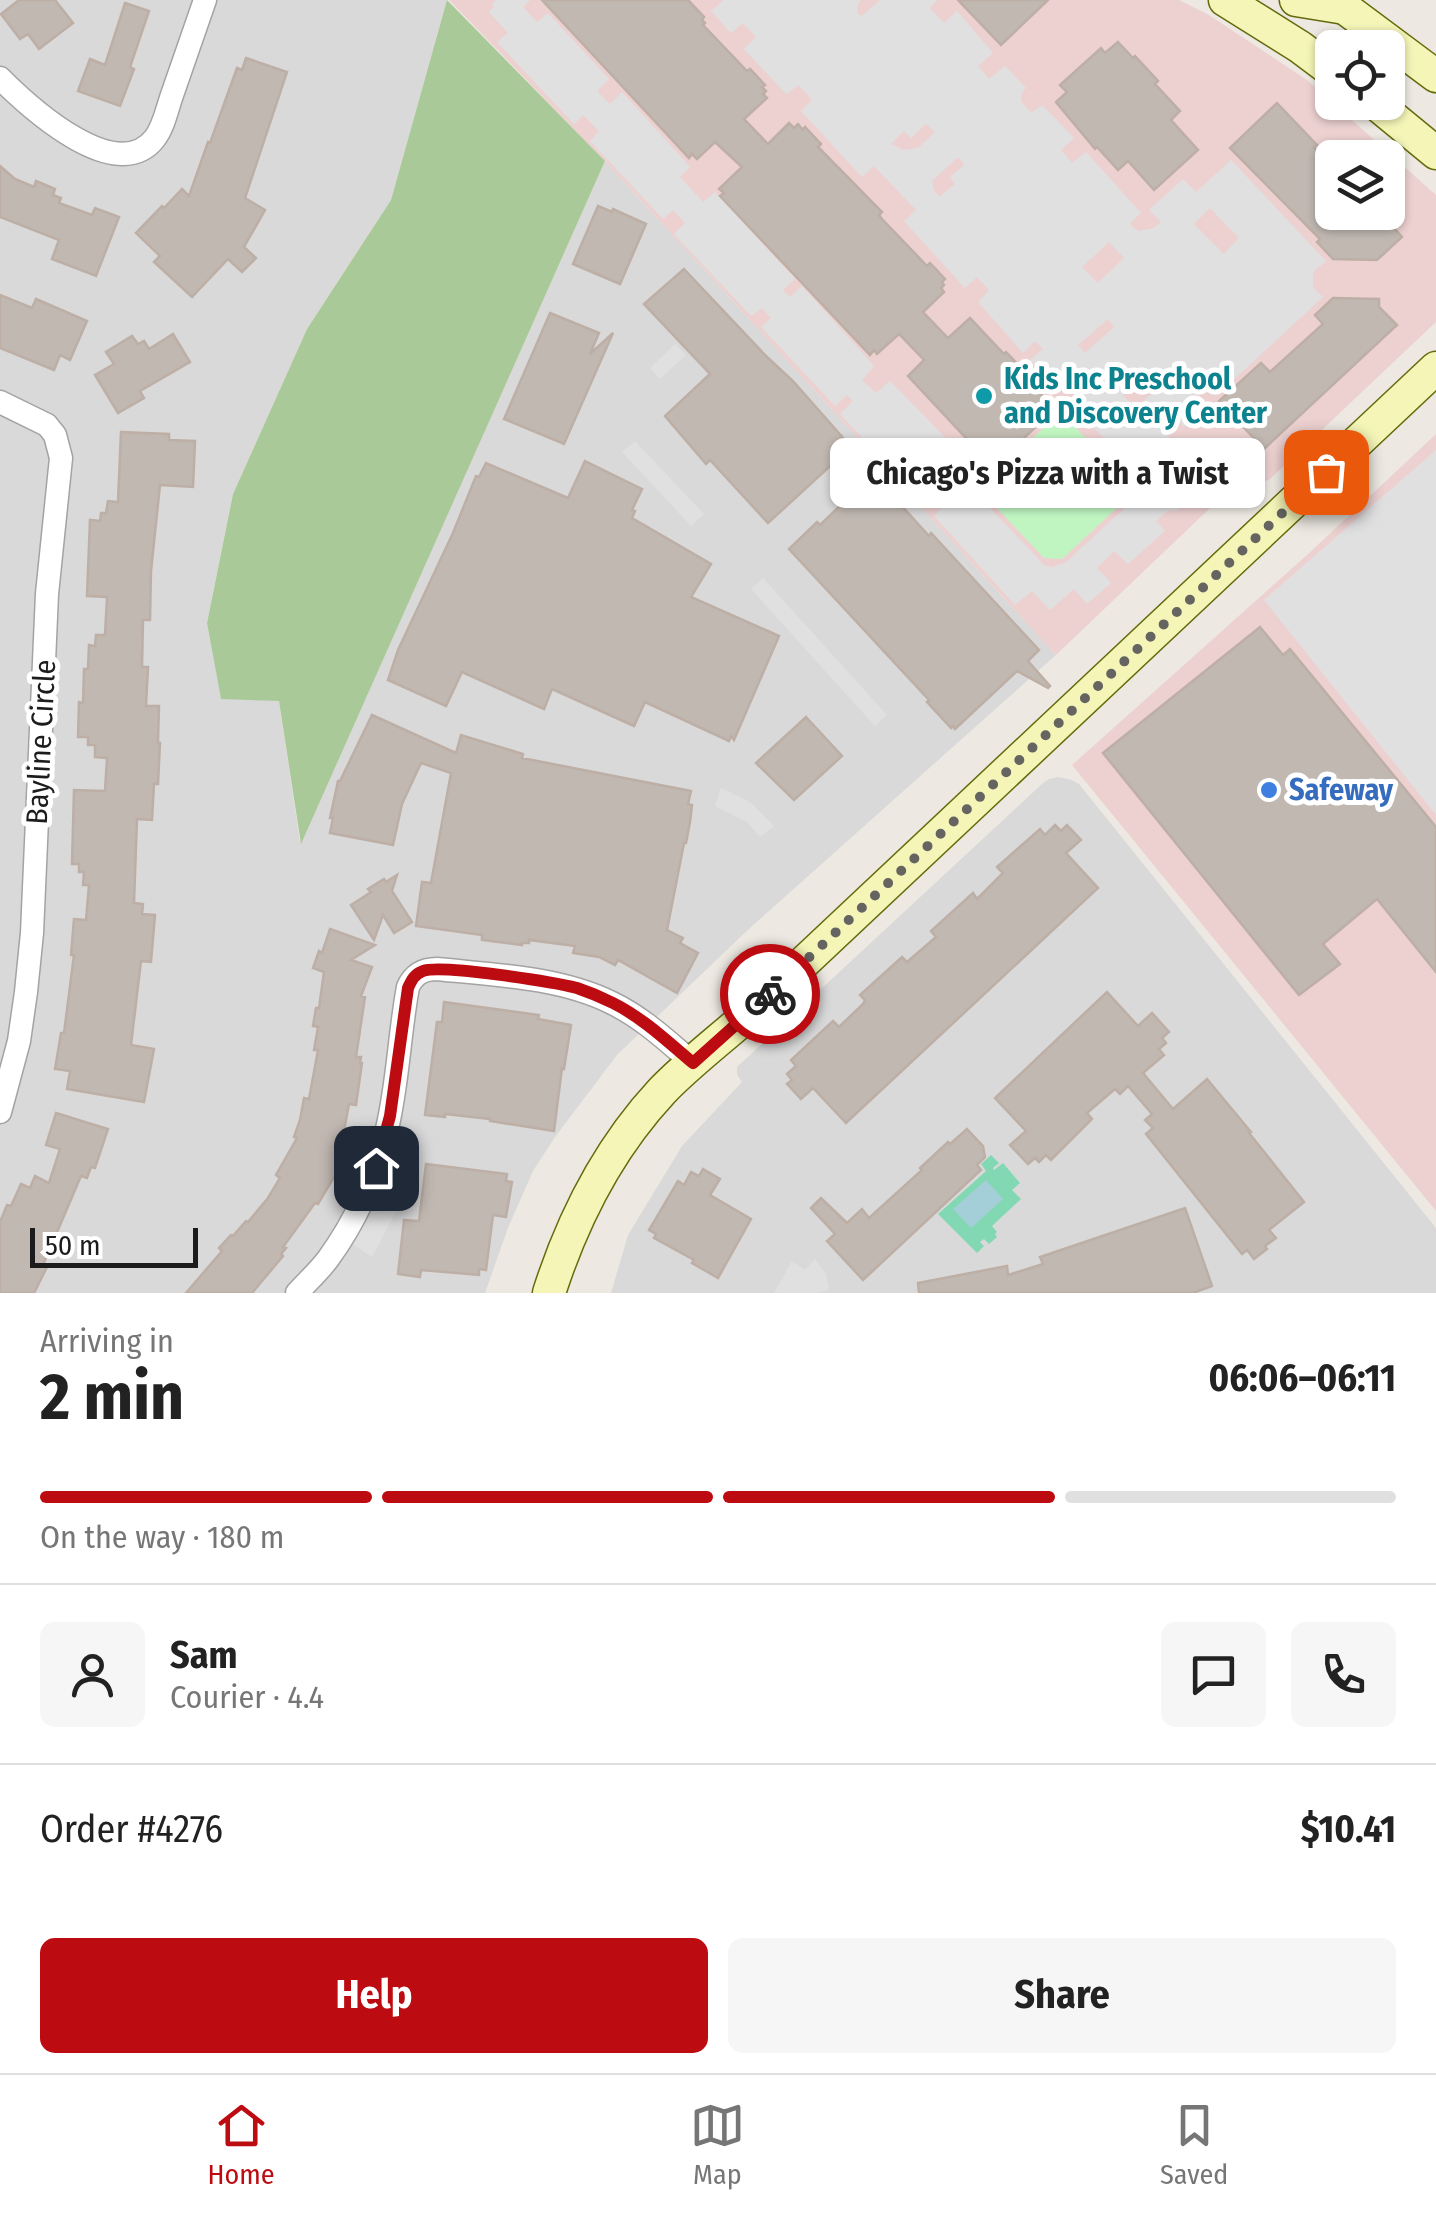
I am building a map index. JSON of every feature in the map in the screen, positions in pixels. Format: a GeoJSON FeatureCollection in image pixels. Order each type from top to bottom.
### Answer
{"type":"FeatureCollection","features":[{"type":"Feature","properties":{"kind":"street"},"geometry":{"type":"LineString","coordinates":[[0,78],[52,124],[83,142],[116,155],[141,152],[158,134],[205,0]]}},
{"type":"Feature","properties":{"kind":"street"},"geometry":{"type":"LineString","coordinates":[[1225,0],[1315,58]]}},
{"type":"Feature","properties":{"kind":"street"},"geometry":{"type":"LineString","coordinates":[[1296,0],[1340,4],[1436,76]]}},
{"type":"Feature","properties":{"kind":"street"},"geometry":{"type":"LineString","coordinates":[[1395,120],[1436,154]]}},
{"type":"Feature","properties":{"kind":"street"},"geometry":{"type":"LineString","coordinates":[[549,1293],[577,1218],[609,1160],[664,1089],[750,1014],[1436,368]]}},
{"type":"Feature","properties":{"kind":"street","name":"Bayline Circle"},"geometry":{"type":"LineString","coordinates":[[0,402],[47,426],[55,436],[61,458],[48,594],[32,932],[18,1041],[0,1112]]}},
{"type":"Feature","properties":{"kind":"street"},"geometry":{"type":"LineString","coordinates":[[296,1293],[339,1242],[376,1168],[390,1116],[408,988],[417,974],[438,968],[574,988],[634,1015],[693,1063]]}},
{"type":"Feature","properties":{"kind":"shaded area"},"geometry":{"type":"Polygon","coordinates":[[[0,0],[447,0],[391,200],[307,329],[233,494],[207,622],[221,698],[279,701],[300,842],[605,161],[1056,655],[751,927],[617,1055],[533,1171],[485,1293],[0,1293],[0,0]]]}},
{"type":"Feature","properties":{"kind":"shaded area"},"geometry":{"type":"Polygon","coordinates":[[[449,0],[1179,0],[1209,15],[1307,80],[1315,87],[1315,120],[1352,120],[1374,140],[1315,140],[1315,230],[1405,230],[1405,167],[1436,195],[1436,322],[1270,479],[1243,492],[1228,491],[1056,655],[605,161],[449,0]]]}},
{"type":"Feature","properties":{"kind":"shaded area"},"geometry":{"type":"Polygon","coordinates":[[[496,0],[530,0],[523,7],[537,22],[548,13],[609,79],[597,91],[610,104],[622,92],[690,167],[680,177],[703,202],[715,192],[795,279],[783,290],[790,297],[802,286],[874,366],[862,380],[876,393],[890,381],[978,471],[967,484],[1045,566],[1066,562],[1149,486],[1150,464],[1142,456],[1131,466],[1068,401],[1081,389],[1067,375],[1055,387],[1030,360],[1043,349],[1035,341],[1023,353],[978,302],[989,290],[977,277],[965,288],[904,221],[916,210],[874,166],[862,177],[801,111],[812,100],[799,85],[786,94],[744,49],[756,37],[743,23],[731,33],[711,11],[724,0],[861,0],[857,9],[862,16],[880,0],[937,0],[930,8],[944,23],[957,11],[993,53],[978,66],[989,79],[1005,66],[1026,88],[1021,101],[1031,113],[1042,105],[1074,138],[1061,150],[1072,163],[1086,152],[1141,213],[1131,222],[1132,227],[1139,231],[1154,228],[1161,222],[1149,210],[1183,179],[1196,192],[1231,160],[1326,261],[1313,272],[1313,287],[1323,297],[1216,396],[1205,385],[1180,407],[1191,421],[1184,427],[1173,414],[1169,418],[1166,428],[1170,441],[1207,482],[1176,511],[1169,510],[1156,521],[1165,531],[1128,564],[1114,551],[1097,568],[1111,583],[1087,604],[1074,589],[1050,610],[1032,591],[1015,605],[934,516],[946,504],[938,496],[926,507],[840,414],[853,401],[847,395],[835,406],[761,327],[771,318],[762,308],[751,316],[674,234],[685,223],[673,210],[663,219],[590,141],[599,131],[583,115],[574,124],[497,42],[508,33],[489,12],[496,0]],[[926,124],[911,138],[904,131],[891,144],[903,150],[918,148],[935,132],[926,124]],[[958,157],[932,181],[939,197],[955,184],[950,177],[964,165],[958,157]],[[1210,208],[1194,224],[1224,254],[1239,238],[1210,208]],[[1109,242],[1082,267],[1098,283],[1124,258],[1109,242]],[[1108,319],[1078,345],[1085,353],[1114,327],[1108,319]],[[1151,370],[1123,395],[1135,409],[1163,383],[1151,370]]]}},
{"type":"Feature","properties":{"kind":"shaded area"},"geometry":{"type":"Polygon","coordinates":[[[675,344],[686,355],[660,379],[650,368],[675,344]]]}},
{"type":"Feature","properties":{"kind":"shaded area"},"geometry":{"type":"Polygon","coordinates":[[[1436,434],[1436,1211],[1072,765],[1436,434]]]}},
{"type":"Feature","properties":{"kind":"shaded area"},"geometry":{"type":"Polygon","coordinates":[[[635,441],[704,514],[691,526],[622,452],[635,441]]]}},
{"type":"Feature","properties":{"kind":"shaded area"},"geometry":{"type":"Polygon","coordinates":[[[1436,450],[1436,815],[1264,600],[1436,450]]]}},
{"type":"Feature","properties":{"kind":"shaded area"},"geometry":{"type":"Polygon","coordinates":[[[763,578],[887,715],[875,726],[751,589],[763,578]]]}},
{"type":"Feature","properties":{"kind":"shaded area"},"geometry":{"type":"Polygon","coordinates":[[[1058,777],[1079,784],[1436,1228],[1436,1293],[611,1293],[628,1235],[682,1146],[742,1082],[737,1067],[1043,783],[1058,777]]]}},
{"type":"Feature","properties":{"kind":"shaded area"},"geometry":{"type":"Polygon","coordinates":[[[721,788],[750,802],[774,826],[760,837],[747,822],[715,806],[721,788]]]}},
{"type":"Feature","properties":{"kind":"shaded area"},"geometry":{"type":"Polygon","coordinates":[[[394,1154],[416,1161],[399,1206],[372,1257],[353,1244],[374,1207],[394,1154]]]}},
{"type":"Feature","properties":{"kind":"shaded area"},"geometry":{"type":"Polygon","coordinates":[[[815,1259],[826,1274],[829,1290],[774,1293],[792,1261],[805,1270],[815,1259]]]}},
{"type":"Feature","properties":{"kind":"green space"},"geometry":{"type":"Polygon","coordinates":[[[447,0],[605,161],[301,844],[279,701],[221,699],[207,623],[233,494],[307,329],[391,200],[447,0]]]}},
{"type":"Feature","properties":{"kind":"green space"},"geometry":{"type":"Polygon","coordinates":[[[1061,412],[1135,491],[1062,559],[1044,558],[978,488],[1061,412]]]}},
{"type":"Feature","properties":{"kind":"green space"},"geometry":{"type":"Polygon","coordinates":[[[991,1155],[999,1163],[994,1170],[1003,1163],[1020,1183],[1012,1190],[1021,1199],[992,1226],[997,1237],[989,1244],[984,1239],[980,1242],[984,1246],[977,1253],[938,1214],[986,1171],[981,1164],[991,1155]]]}},
{"type":"Feature","properties":{"kind":"water"},"geometry":{"type":"Polygon","coordinates":[[[986,1180],[1003,1199],[971,1228],[953,1209],[986,1180]]]}},
{"type":"Feature","properties":{"kind":"building"},"geometry":{"type":"Polygon","coordinates":[[[19,0],[55,0],[73,23],[39,49],[28,34],[20,39],[1,14],[19,0]]]}},
{"type":"Feature","properties":{"kind":"building"},"geometry":{"type":"Polygon","coordinates":[[[542,0],[688,0],[704,17],[703,25],[765,85],[763,94],[767,98],[744,119],[768,144],[789,123],[794,128],[798,124],[803,130],[805,127],[821,144],[818,147],[882,212],[882,219],[945,279],[941,288],[944,292],[923,312],[948,338],[970,318],[1025,372],[1023,375],[1055,409],[993,467],[908,376],[924,360],[899,334],[877,354],[874,350],[870,355],[720,196],[724,193],[719,189],[742,167],[715,142],[697,159],[692,154],[689,158],[542,0]]]}},
{"type":"Feature","properties":{"kind":"building"},"geometry":{"type":"Polygon","coordinates":[[[958,0],[1048,0],[1001,45],[958,0]]]}},
{"type":"Feature","properties":{"kind":"building"},"geometry":{"type":"Polygon","coordinates":[[[125,3],[149,11],[120,106],[78,91],[90,59],[105,65],[125,3]]]}},
{"type":"Feature","properties":{"kind":"building"},"geometry":{"type":"Polygon","coordinates":[[[1118,42],[1158,81],[1155,84],[1180,111],[1171,120],[1198,150],[1154,190],[1128,161],[1118,170],[1056,102],[1067,92],[1060,85],[1101,48],[1105,53],[1118,42]]]}},
{"type":"Feature","properties":{"kind":"building"},"geometry":{"type":"Polygon","coordinates":[[[246,58],[287,72],[245,198],[265,210],[244,247],[256,258],[242,272],[228,259],[192,297],[154,262],[160,256],[136,233],[182,189],[189,196],[237,68],[242,70],[246,58]]]}},
{"type":"Feature","properties":{"kind":"building"},"geometry":{"type":"Polygon","coordinates":[[[1277,103],[1315,143],[1315,230],[1396,230],[1402,237],[1377,260],[1333,259],[1317,242],[1320,239],[1230,148],[1277,103]]]}},
{"type":"Feature","properties":{"kind":"building"},"geometry":{"type":"Polygon","coordinates":[[[0,166],[15,179],[34,187],[36,181],[55,189],[53,195],[61,198],[59,203],[92,215],[95,208],[119,217],[96,276],[52,259],[59,240],[0,217],[0,166]]]}},
{"type":"Feature","properties":{"kind":"building"},"geometry":{"type":"Polygon","coordinates":[[[598,206],[646,224],[620,284],[573,264],[598,206]]]}},
{"type":"Feature","properties":{"kind":"building"},"geometry":{"type":"Polygon","coordinates":[[[684,269],[851,447],[768,523],[710,460],[706,464],[665,416],[710,374],[644,304],[684,269]]]}},
{"type":"Feature","properties":{"kind":"building"},"geometry":{"type":"Polygon","coordinates":[[[0,295],[32,308],[36,299],[87,321],[70,360],[60,355],[54,370],[0,348],[0,295]]]}},
{"type":"Feature","properties":{"kind":"building"},"geometry":{"type":"Polygon","coordinates":[[[1333,298],[1379,299],[1379,307],[1397,325],[1264,449],[1219,401],[1261,363],[1270,372],[1323,324],[1315,315],[1333,298]]]}},
{"type":"Feature","properties":{"kind":"building"},"geometry":{"type":"Polygon","coordinates":[[[550,313],[599,333],[590,354],[613,333],[564,444],[504,419],[550,313]]]}},
{"type":"Feature","properties":{"kind":"building"},"geometry":{"type":"Polygon","coordinates":[[[173,334],[190,362],[140,391],[144,398],[118,413],[95,375],[114,364],[106,352],[132,336],[138,344],[144,341],[149,349],[173,334]]]}},
{"type":"Feature","properties":{"kind":"building"},"geometry":{"type":"Polygon","coordinates":[[[121,432],[169,434],[169,440],[195,441],[193,487],[160,485],[150,620],[143,620],[142,667],[148,667],[146,706],[159,706],[160,743],[152,820],[137,819],[134,903],[143,904],[142,914],[155,915],[151,962],[141,961],[131,1045],[154,1049],[144,1102],[67,1089],[70,1071],[55,1069],[74,955],[74,919],[86,920],[89,885],[83,885],[84,872],[79,872],[79,864],[72,864],[74,790],[105,791],[107,758],[95,757],[95,745],[88,745],[88,737],[78,737],[79,702],[83,703],[89,645],[95,646],[96,635],[105,635],[107,597],[87,596],[90,520],[100,521],[108,501],[118,502],[121,432]]]}},
{"type":"Feature","properties":{"kind":"building"},"geometry":{"type":"Polygon","coordinates":[[[585,461],[642,489],[632,518],[711,564],[691,597],[779,636],[734,740],[645,702],[634,726],[552,689],[544,709],[462,672],[446,706],[388,680],[476,476],[486,463],[568,498],[585,461]]]}},
{"type":"Feature","properties":{"kind":"building"},"geometry":{"type":"Polygon","coordinates":[[[872,473],[1039,650],[1028,661],[1048,688],[1017,671],[955,729],[951,728],[789,549],[817,522],[820,525],[872,473]]]}},
{"type":"Feature","properties":{"kind":"building","name":"Safeway"},"geometry":{"type":"Polygon","coordinates":[[[1260,627],[1283,655],[1290,649],[1436,827],[1436,972],[1377,899],[1323,944],[1340,964],[1299,995],[1103,753],[1260,627]]]}},
{"type":"Feature","properties":{"kind":"building"},"geometry":{"type":"Polygon","coordinates":[[[372,715],[456,753],[461,735],[523,754],[522,758],[691,791],[690,822],[667,930],[683,938],[680,943],[698,953],[677,993],[618,960],[615,965],[599,957],[573,953],[575,946],[529,940],[522,945],[482,940],[482,935],[416,926],[422,882],[431,883],[451,773],[421,763],[402,804],[393,845],[330,833],[338,781],[372,715]]]}},
{"type":"Feature","properties":{"kind":"building"},"geometry":{"type":"Polygon","coordinates":[[[806,717],[842,756],[794,800],[756,763],[806,717]]]}},
{"type":"Feature","properties":{"kind":"building"},"geometry":{"type":"Polygon","coordinates":[[[1055,825],[1061,831],[1067,825],[1081,840],[1066,853],[1098,888],[846,1123],[813,1088],[801,1099],[787,1084],[792,1080],[787,1074],[796,1066],[791,1060],[833,1021],[839,1027],[863,1004],[865,1000],[860,995],[902,957],[907,962],[936,937],[931,931],[973,893],[977,899],[1003,873],[997,867],[1040,829],[1045,835],[1055,825]]]}},
{"type":"Feature","properties":{"kind":"building"},"geometry":{"type":"Polygon","coordinates":[[[397,875],[392,891],[412,922],[394,933],[383,915],[374,940],[351,905],[371,892],[368,889],[397,875]]]}},
{"type":"Feature","properties":{"kind":"building"},"geometry":{"type":"Polygon","coordinates":[[[330,929],[375,945],[351,960],[372,967],[361,996],[365,997],[356,1057],[361,1057],[362,1063],[356,1105],[349,1104],[336,1155],[343,1157],[318,1204],[315,1203],[283,1247],[283,1256],[252,1293],[186,1293],[222,1251],[219,1248],[268,1198],[297,1138],[294,1137],[304,1098],[309,1099],[318,1050],[314,1050],[318,1027],[313,1026],[324,972],[313,968],[330,929]]]}},
{"type":"Feature","properties":{"kind":"building"},"geometry":{"type":"Polygon","coordinates":[[[1107,992],[1138,1026],[1152,1013],[1169,1032],[1159,1049],[1164,1055],[1143,1073],[1173,1109],[1207,1079],[1304,1202],[1269,1230],[1276,1238],[1254,1259],[1247,1250],[1242,1254],[1146,1134],[1153,1128],[1145,1120],[1152,1114],[1128,1086],[1120,1094],[1115,1089],[1087,1113],[1092,1119],[1051,1160],[1046,1155],[1039,1162],[1035,1158],[1028,1164],[1010,1145],[1026,1131],[995,1098],[1107,992]]]}},
{"type":"Feature","properties":{"kind":"building"},"geometry":{"type":"Polygon","coordinates":[[[444,1002],[539,1015],[538,1019],[571,1025],[554,1131],[490,1119],[425,1115],[437,1022],[442,1022],[444,1002]]]}},
{"type":"Feature","properties":{"kind":"building"},"geometry":{"type":"Polygon","coordinates":[[[56,1113],[108,1129],[95,1168],[91,1167],[87,1178],[81,1176],[34,1293],[0,1293],[0,1222],[21,1184],[30,1188],[35,1176],[49,1183],[60,1149],[46,1145],[56,1113]]]}},
{"type":"Feature","properties":{"kind":"building"},"geometry":{"type":"Polygon","coordinates":[[[967,1129],[983,1146],[985,1157],[977,1165],[981,1170],[863,1280],[827,1241],[835,1234],[811,1208],[821,1198],[847,1223],[862,1209],[869,1218],[948,1142],[967,1129]]]}},
{"type":"Feature","properties":{"kind":"building"},"geometry":{"type":"Polygon","coordinates":[[[426,1164],[507,1174],[506,1181],[512,1182],[506,1217],[493,1215],[486,1270],[479,1269],[479,1275],[421,1270],[420,1277],[398,1274],[404,1220],[419,1221],[426,1164]]]}},
{"type":"Feature","properties":{"kind":"building"},"geometry":{"type":"Polygon","coordinates":[[[703,1169],[720,1179],[710,1195],[751,1219],[718,1278],[654,1238],[656,1234],[649,1230],[678,1181],[684,1185],[691,1172],[699,1176],[703,1169]]]}},
{"type":"Feature","properties":{"kind":"building"},"geometry":{"type":"Polygon","coordinates":[[[1185,1208],[1212,1286],[1193,1293],[919,1293],[918,1283],[1007,1266],[1008,1275],[1043,1264],[1040,1257],[1185,1208]]]}},
{"type":"Feature","properties":{"kind":"way so far"},"geometry":{"type":"LineString","coordinates":[[770,994],[1326,472]]}},
{"type":"Feature","properties":{"kind":"place","name":"Kids Inc Preschool and Discovery Center"},"geometry":{"type":"Point","coordinates":[984,396]}},
{"type":"Feature","properties":{"kind":"place","name":"Chicago's Pizza with a Twist"},"geometry":{"type":"Point","coordinates":[1326,472]}},
{"type":"Feature","properties":{"kind":"place","name":"Safeway"},"geometry":{"type":"Point","coordinates":[1269,790]}},
{"type":"Feature","properties":{"kind":"route"},"geometry":{"type":"LineString","coordinates":[[376,1168],[390,1116],[408,988],[423,971],[438,968],[488,974],[594,994],[634,1015],[693,1063],[770,994]]}}]}
